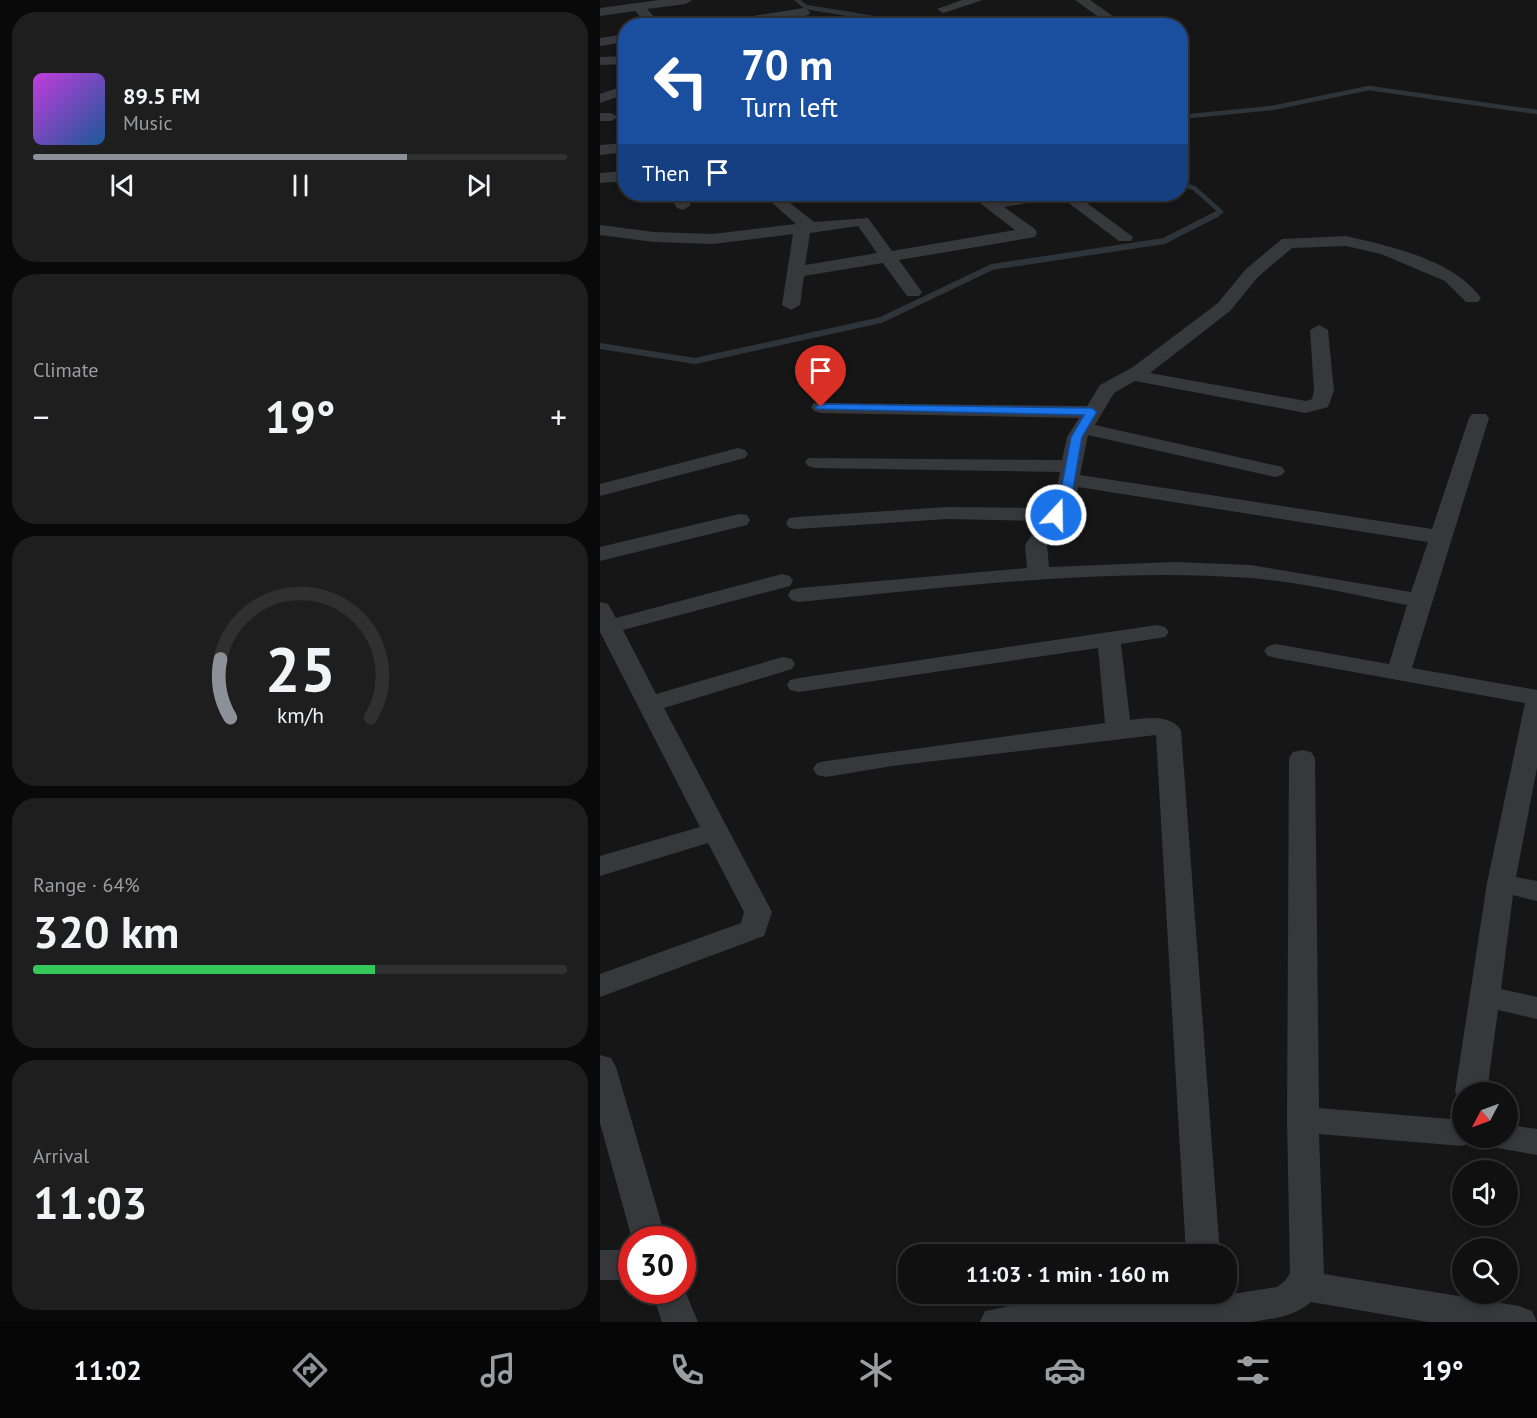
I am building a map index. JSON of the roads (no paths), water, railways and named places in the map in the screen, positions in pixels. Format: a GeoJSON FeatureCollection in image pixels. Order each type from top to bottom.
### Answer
{"type":"FeatureCollection","features":[{"type":"Feature","properties":{"kind":"street"},"geometry":{"type":"LineString","coordinates":[[600,12],[658,2],[686,0]]}},
{"type":"Feature","properties":{"kind":"street"},"geometry":{"type":"LineString","coordinates":[[943,9],[977,0]]}},
{"type":"Feature","properties":{"kind":"street"},"geometry":{"type":"LineString","coordinates":[[1081,0],[1108,18]]}},
{"type":"Feature","properties":{"kind":"street"},"geometry":{"type":"LineString","coordinates":[[637,6],[649,18]]}},
{"type":"Feature","properties":{"kind":"street"},"geometry":{"type":"LineString","coordinates":[[767,18],[804,12]]}},
{"type":"Feature","properties":{"kind":"street"},"geometry":{"type":"LineString","coordinates":[[600,42],[618,39]]}},
{"type":"Feature","properties":{"kind":"street"},"geometry":{"type":"LineString","coordinates":[[600,61],[618,60]]}},
{"type":"Feature","properties":{"kind":"street"},"geometry":{"type":"LineString","coordinates":[[600,88],[618,87]]}},
{"type":"Feature","properties":{"kind":"street"},"geometry":{"type":"LineString","coordinates":[[600,99],[618,91]]}},
{"type":"Feature","properties":{"kind":"street"},"geometry":{"type":"LineString","coordinates":[[600,150],[618,148]]}},
{"type":"Feature","properties":{"kind":"street"},"geometry":{"type":"LineString","coordinates":[[600,178],[618,177]]}},
{"type":"Feature","properties":{"kind":"street"},"geometry":{"type":"LineString","coordinates":[[777,201],[807,229]]}},
{"type":"Feature","properties":{"kind":"street"},"geometry":{"type":"LineString","coordinates":[[796,272],[1029,232],[986,201]]}},
{"type":"Feature","properties":{"kind":"street"},"geometry":{"type":"LineString","coordinates":[[991,204],[1009,201]]}},
{"type":"Feature","properties":{"kind":"street"},"geometry":{"type":"LineString","coordinates":[[1075,201],[1125,237]]}},
{"type":"Feature","properties":{"kind":"street"},"geometry":{"type":"LineString","coordinates":[[600,230],[689,239],[728,238],[862,221],[914,292]]}},
{"type":"Feature","properties":{"kind":"street"},"geometry":{"type":"LineString","coordinates":[[790,305],[807,229]]}},
{"type":"Feature","properties":{"kind":"street"},"geometry":{"type":"LineString","coordinates":[[1039,575],[1036,545],[1065,501],[1077,437],[1107,389],[1132,375],[1224,307],[1252,273],[1288,243],[1346,241],[1386,250],[1451,277],[1472,298]]}},
{"type":"Feature","properties":{"kind":"street"},"geometry":{"type":"LineString","coordinates":[[1132,375],[1306,407],[1316,406],[1321,403],[1324,391],[1319,330]]}},
{"type":"Feature","properties":{"kind":"street"},"geometry":{"type":"LineString","coordinates":[[821,407],[1087,420],[1275,471]]}},
{"type":"Feature","properties":{"kind":"street"},"geometry":{"type":"LineString","coordinates":[[1398,673],[1479,418]]}},
{"type":"Feature","properties":{"kind":"street"},"geometry":{"type":"LineString","coordinates":[[600,490],[738,454]]}},
{"type":"Feature","properties":{"kind":"street"},"geometry":{"type":"LineString","coordinates":[[815,462],[1070,472],[1440,537]]}},
{"type":"Feature","properties":{"kind":"street"},"geometry":{"type":"LineString","coordinates":[[797,523],[947,513],[1056,515]]}},
{"type":"Feature","properties":{"kind":"street"},"geometry":{"type":"LineString","coordinates":[[600,554],[739,520]]}},
{"type":"Feature","properties":{"kind":"street"},"geometry":{"type":"LineString","coordinates":[[600,986],[754,929],[758,912],[605,618],[790,588],[1039,575],[1226,570],[1264,573],[1420,600]]}},
{"type":"Feature","properties":{"kind":"street"},"geometry":{"type":"LineString","coordinates":[[799,685],[1157,632]]}},
{"type":"Feature","properties":{"kind":"street"},"geometry":{"type":"LineString","coordinates":[[1109,638],[1118,730]]}},
{"type":"Feature","properties":{"kind":"street"},"geometry":{"type":"LineString","coordinates":[[1276,651],[1537,698]]}},
{"type":"Feature","properties":{"kind":"street"},"geometry":{"type":"LineString","coordinates":[[649,704],[783,664]]}},
{"type":"Feature","properties":{"kind":"street"},"geometry":{"type":"LineString","coordinates":[[1472,1082],[1501,883],[1529,786],[1537,703]]}},
{"type":"Feature","properties":{"kind":"street"},"geometry":{"type":"LineString","coordinates":[[826,769],[892,758],[1147,726],[1168,730],[1202,1244]]}},
{"type":"Feature","properties":{"kind":"street"},"geometry":{"type":"LineString","coordinates":[[998,1322],[1033,1317],[1209,1310],[1285,1301],[1298,1292],[1307,1273],[1303,1120],[1302,758]]}},
{"type":"Feature","properties":{"kind":"street"},"geometry":{"type":"LineString","coordinates":[[600,867],[716,831]]}},
{"type":"Feature","properties":{"kind":"street"},"geometry":{"type":"LineString","coordinates":[[1501,883],[1537,891]]}},
{"type":"Feature","properties":{"kind":"street"},"geometry":{"type":"LineString","coordinates":[[1484,996],[1537,1008]]}},
{"type":"Feature","properties":{"kind":"street"},"geometry":{"type":"LineString","coordinates":[[600,1067],[645,1226]]}},
{"type":"Feature","properties":{"kind":"street"},"geometry":{"type":"LineString","coordinates":[[1303,1120],[1452,1132]]}},
{"type":"Feature","properties":{"kind":"street"},"geometry":{"type":"LineString","coordinates":[[1518,1140],[1537,1142]]}},
{"type":"Feature","properties":{"kind":"street"},"geometry":{"type":"LineString","coordinates":[[600,1265],[618,1265]]}},
{"type":"Feature","properties":{"kind":"street"},"geometry":{"type":"LineString","coordinates":[[1301,1286],[1519,1322]]}},
{"type":"Feature","properties":{"kind":"street"},"geometry":{"type":"LineString","coordinates":[[673,1304],[680,1322]]}},
{"type":"Feature","properties":{"kind":"waterway"},"geometry":{"type":"LineString","coordinates":[[797,0],[806,7],[873,18]]}},
{"type":"Feature","properties":{"kind":"waterway"},"geometry":{"type":"LineString","coordinates":[[1188,116],[1272,108],[1369,88],[1537,112]]}},
{"type":"Feature","properties":{"kind":"waterway"},"geometry":{"type":"LineString","coordinates":[[1188,186],[1194,188],[1221,212],[1214,215]]}},
{"type":"Feature","properties":{"kind":"waterway"},"geometry":{"type":"LineString","coordinates":[[600,346],[695,361],[881,320],[992,267],[1164,241],[1217,214]]}}]}
